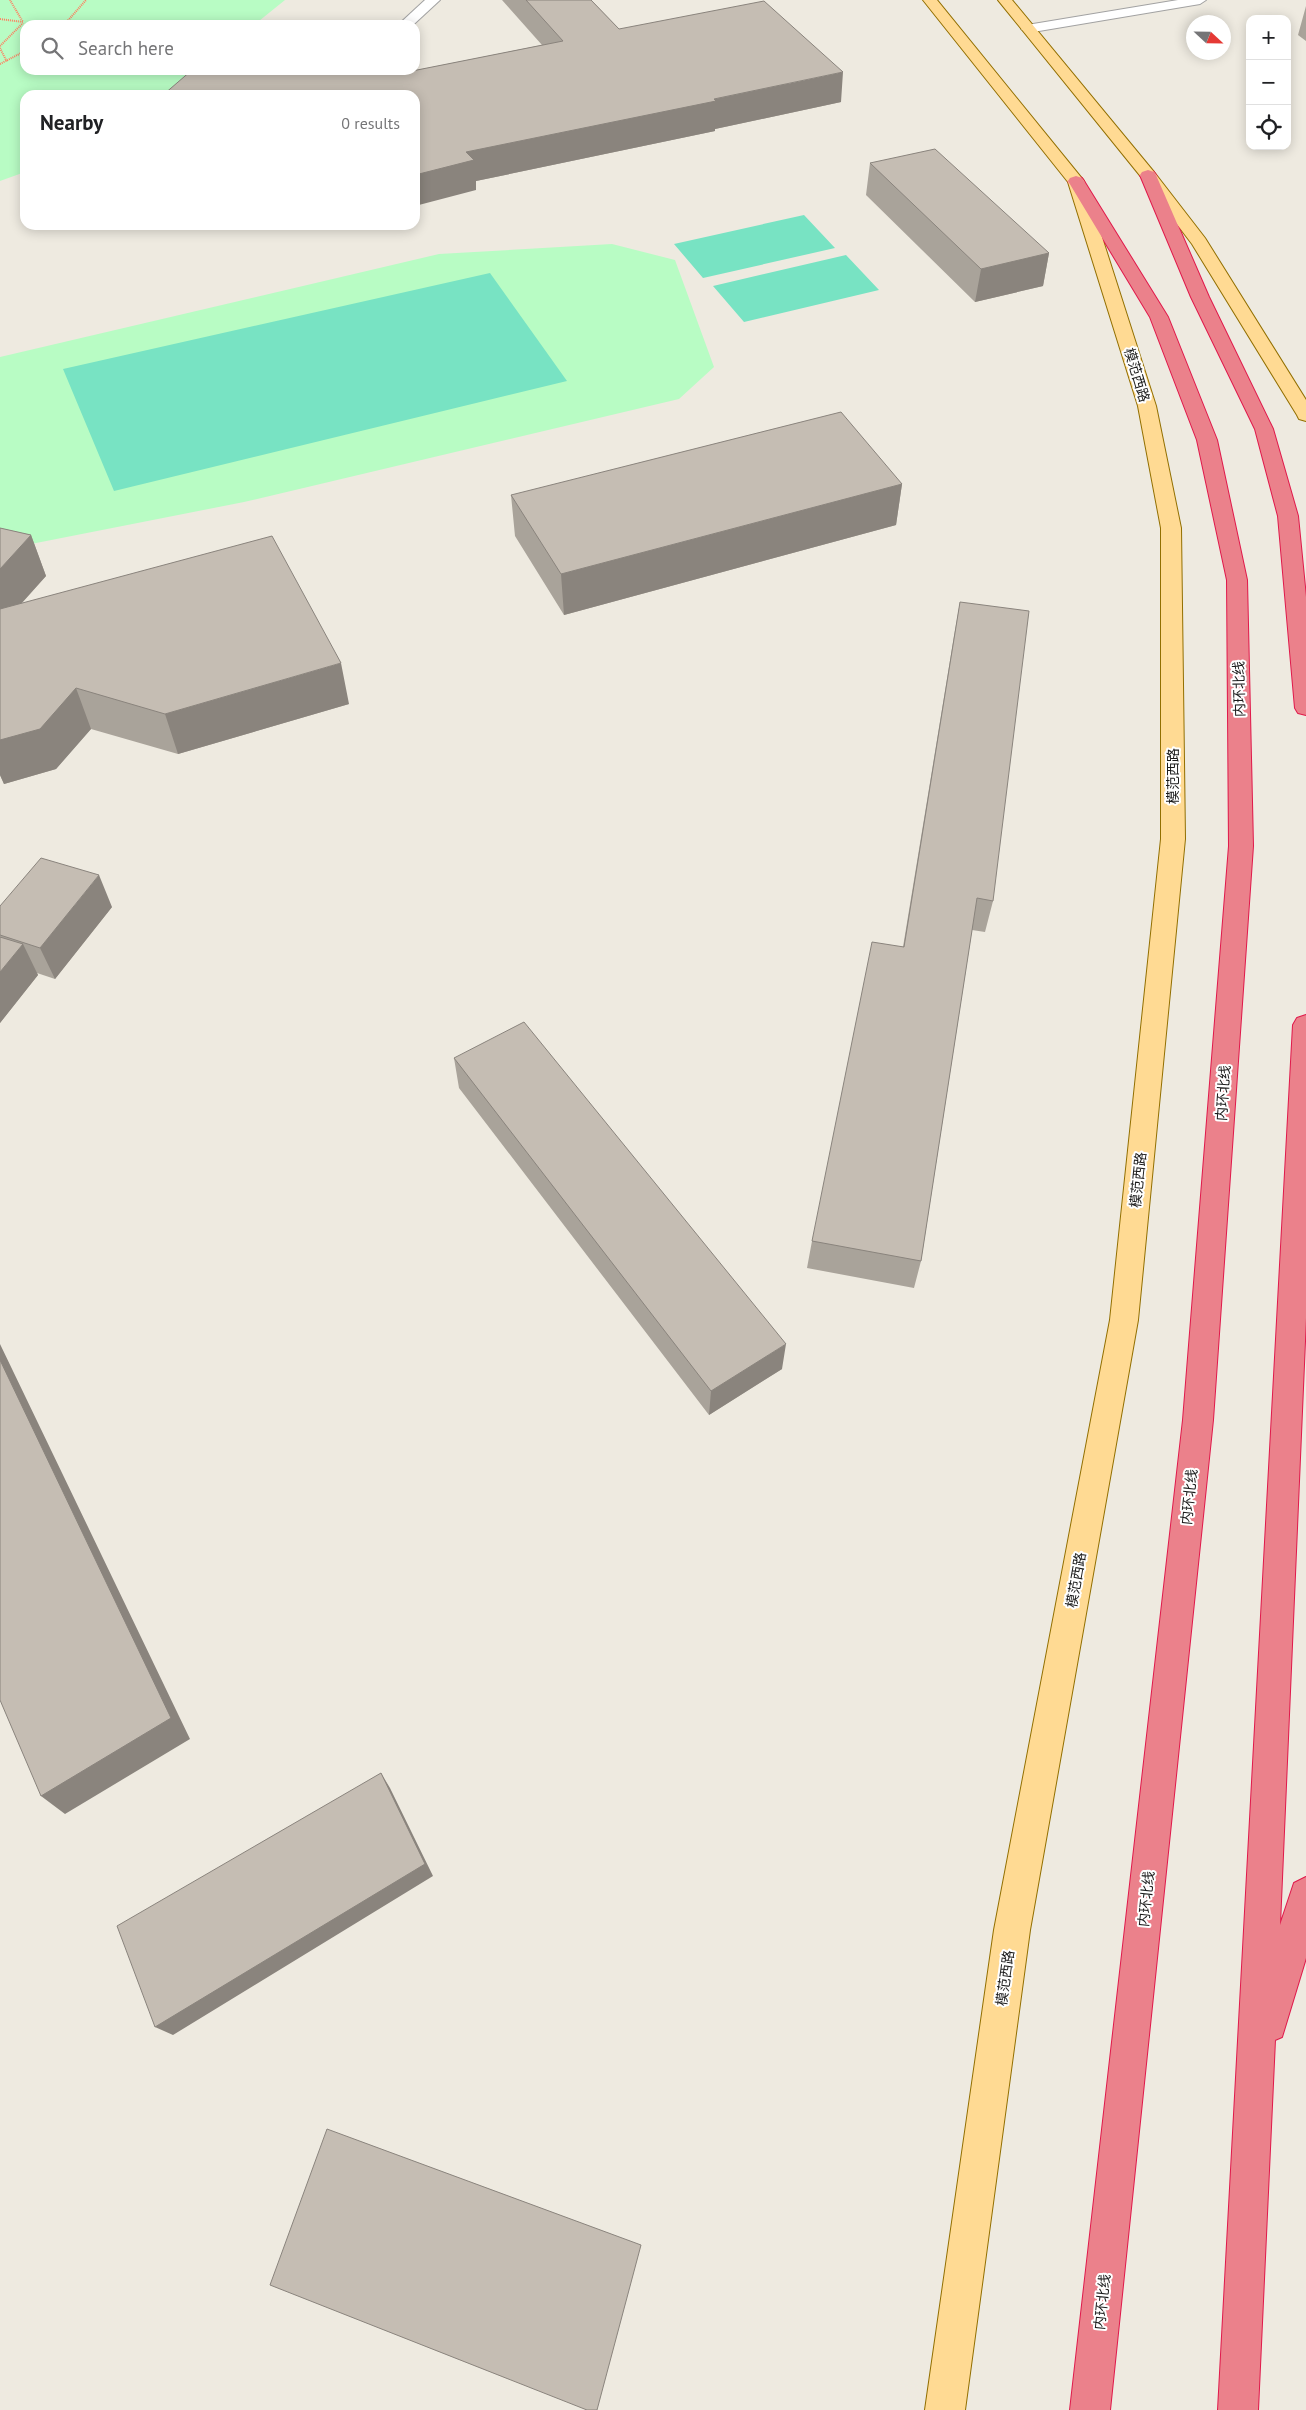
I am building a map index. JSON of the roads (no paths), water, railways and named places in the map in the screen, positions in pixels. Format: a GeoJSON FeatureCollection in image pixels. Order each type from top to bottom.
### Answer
{"type":"FeatureCollection","features":[{"type":"Feature","properties":{"kind":"highway"},"geometry":{"type":"LineString","coordinates":[[1148,175],[1200,297],[1264,429],[1288,516],[1306,708]]}},
{"type":"Feature","properties":{"kind":"highway","name":"内环北线"},"geometry":{"type":"LineString","coordinates":[[1076,181],[1159,317],[1207,440],[1237,580],[1241,846],[1198,1420],[1090,2410]]}},
{"type":"Feature","properties":{"kind":"highway"},"geometry":{"type":"LineString","coordinates":[[1238,2410],[1306,1025]]}},
{"type":"Feature","properties":{"kind":"highway"},"geometry":{"type":"LineString","coordinates":[[1256,2069],[1306,1895]]}},
{"type":"Feature","properties":{"kind":"main road","name":"模范西路"},"geometry":{"type":"LineString","coordinates":[[930,0],[1076,181],[1147,406],[1171,528],[1173,839],[1124,1320],[1012,1930],[945,2410]]}},
{"type":"Feature","properties":{"kind":"main road"},"geometry":{"type":"LineString","coordinates":[[1005,0],[1148,175],[1199,242],[1306,416]]}},
{"type":"Feature","properties":{"kind":"street"},"geometry":{"type":"LineString","coordinates":[[411,20],[433,0]]}},
{"type":"Feature","properties":{"kind":"lane"},"geometry":{"type":"LineString","coordinates":[[1027,29],[1200,0]]}}]}
